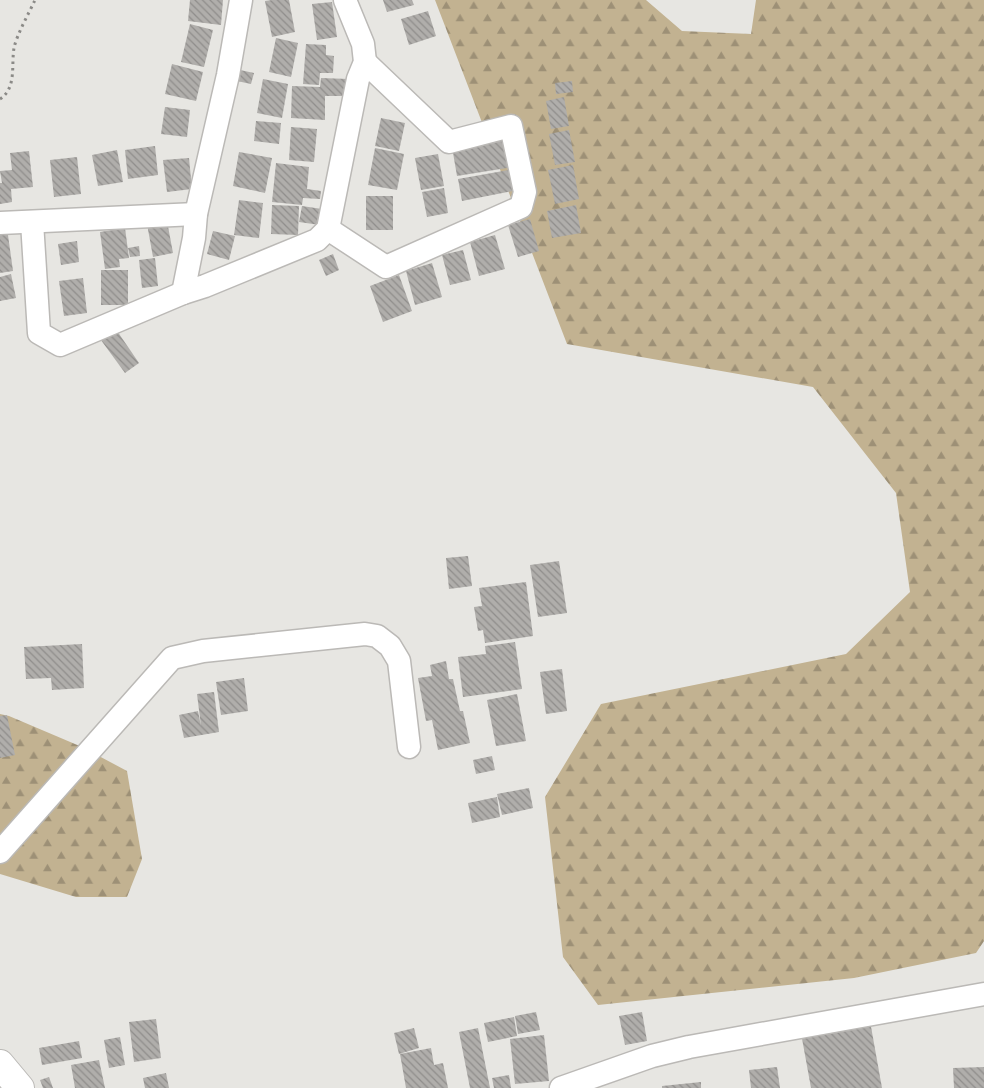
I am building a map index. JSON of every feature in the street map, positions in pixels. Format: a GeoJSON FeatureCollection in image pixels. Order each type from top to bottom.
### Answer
{"type":"FeatureCollection","features":[{"type":"Feature","properties":{"kind":"main road"},"geometry":{"type":"LineString","coordinates":[[0,1064],[20,1088]]}},
{"type":"Feature","properties":{"kind":"street"},"geometry":{"type":"LineString","coordinates":[[183,293],[194,238],[196,214],[228,75],[241,0]]}},
{"type":"Feature","properties":{"kind":"street"},"geometry":{"type":"LineString","coordinates":[[32,222],[39,333],[60,345],[183,293],[205,286],[317,240],[328,228],[358,79],[365,62],[363,44],[345,0]]}},
{"type":"Feature","properties":{"kind":"street"},"geometry":{"type":"LineString","coordinates":[[328,228],[386,267],[521,206],[525,192],[511,126],[449,142],[365,62]]}},
{"type":"Feature","properties":{"kind":"street"},"geometry":{"type":"LineString","coordinates":[[0,222],[196,214]]}},
{"type":"Feature","properties":{"kind":"street"},"geometry":{"type":"LineString","coordinates":[[0,852],[172,658],[203,651],[365,634],[376,636],[390,646],[399,661],[409,747]]}},
{"type":"Feature","properties":{"kind":"street"},"geometry":{"type":"LineString","coordinates":[[561,1088],[652,1056],[688,1047],[984,994]]}},
{"type":"Feature","properties":{"kind":"path"},"geometry":{"type":"LineString","coordinates":[[0,99],[9,91],[14,46],[35,0]]}},
{"type":"Feature","properties":{"kind":"green space"},"geometry":{"type":"Polygon","coordinates":[[[435,0],[646,0],[682,31],[751,34],[756,0],[984,0],[984,941],[976,953],[854,978],[598,1005],[563,957],[545,797],[601,704],[846,654],[910,592],[896,493],[813,387],[567,344],[435,0]]]}},
{"type":"Feature","properties":{"kind":"green space"},"geometry":{"type":"Polygon","coordinates":[[[0,714],[9,716],[82,747],[127,771],[142,859],[127,897],[76,897],[0,874],[0,714]]]}},
{"type":"Feature","properties":{"kind":"building"},"geometry":{"type":"Polygon","coordinates":[[[190,0],[223,0],[221,25],[188,21],[190,0]]]}},
{"type":"Feature","properties":{"kind":"building"},"geometry":{"type":"Polygon","coordinates":[[[289,0],[295,32],[272,37],[265,1],[289,0]]]}},
{"type":"Feature","properties":{"kind":"building"},"geometry":{"type":"Polygon","coordinates":[[[383,0],[412,0],[414,5],[387,12],[383,0]]]}},
{"type":"Feature","properties":{"kind":"building"},"geometry":{"type":"Polygon","coordinates":[[[332,2],[337,37],[317,40],[312,4],[332,2]]]}},
{"type":"Feature","properties":{"kind":"building"},"geometry":{"type":"Polygon","coordinates":[[[428,11],[436,36],[409,45],[401,19],[428,11]]]}},
{"type":"Feature","properties":{"kind":"building"},"geometry":{"type":"Polygon","coordinates":[[[190,24],[213,30],[204,67],[181,62],[190,24]]]}},
{"type":"Feature","properties":{"kind":"building"},"geometry":{"type":"Polygon","coordinates":[[[276,38],[298,43],[291,77],[269,72],[276,38]]]}},
{"type":"Feature","properties":{"kind":"building"},"geometry":{"type":"Polygon","coordinates":[[[306,44],[326,45],[326,55],[334,56],[333,73],[320,73],[319,85],[303,84],[306,44]]]}},
{"type":"Feature","properties":{"kind":"building"},"geometry":{"type":"Polygon","coordinates":[[[172,64],[203,72],[196,101],[165,94],[172,64]]]}},
{"type":"Feature","properties":{"kind":"building"},"geometry":{"type":"Polygon","coordinates":[[[240,70],[254,73],[251,84],[237,81],[240,70]]]}},
{"type":"Feature","properties":{"kind":"building"},"geometry":{"type":"Polygon","coordinates":[[[321,78],[349,79],[348,96],[325,96],[325,120],[291,118],[292,86],[320,87],[321,78]]]}},
{"type":"Feature","properties":{"kind":"building"},"geometry":{"type":"Polygon","coordinates":[[[263,79],[288,84],[282,118],[257,113],[263,79]]]}},
{"type":"Feature","properties":{"kind":"building"},"geometry":{"type":"Polygon","coordinates":[[[572,81],[573,92],[556,94],[555,83],[572,81]]]}},
{"type":"Feature","properties":{"kind":"building"},"geometry":{"type":"Polygon","coordinates":[[[564,97],[569,126],[551,129],[546,101],[564,97]]]}},
{"type":"Feature","properties":{"kind":"building"},"geometry":{"type":"Polygon","coordinates":[[[165,107],[190,110],[187,137],[161,134],[165,107]]]}},
{"type":"Feature","properties":{"kind":"building"},"geometry":{"type":"Polygon","coordinates":[[[381,118],[405,123],[399,151],[375,146],[381,118]]]}},
{"type":"Feature","properties":{"kind":"building"},"geometry":{"type":"Polygon","coordinates":[[[256,121],[281,123],[279,144],[254,141],[256,121]]]}},
{"type":"Feature","properties":{"kind":"building"},"geometry":{"type":"Polygon","coordinates":[[[291,127],[317,129],[314,162],[289,160],[291,127]]]}},
{"type":"Feature","properties":{"kind":"building"},"geometry":{"type":"Polygon","coordinates":[[[569,130],[575,162],[555,165],[549,134],[569,130]]]}},
{"type":"Feature","properties":{"kind":"building"},"geometry":{"type":"Polygon","coordinates":[[[508,138],[513,167],[457,176],[452,147],[508,138]]]}},
{"type":"Feature","properties":{"kind":"building"},"geometry":{"type":"Polygon","coordinates":[[[155,146],[158,175],[128,179],[125,150],[155,146]]]}},
{"type":"Feature","properties":{"kind":"building"},"geometry":{"type":"Polygon","coordinates":[[[375,148],[404,154],[397,190],[368,185],[375,148]]]}},
{"type":"Feature","properties":{"kind":"building"},"geometry":{"type":"Polygon","coordinates":[[[117,150],[123,182],[98,186],[92,155],[117,150]]]}},
{"type":"Feature","properties":{"kind":"building"},"geometry":{"type":"Polygon","coordinates":[[[29,151],[33,187],[11,189],[12,202],[0,204],[0,183],[2,183],[0,171],[12,170],[10,153],[29,151]]]}},
{"type":"Feature","properties":{"kind":"building"},"geometry":{"type":"Polygon","coordinates":[[[239,152],[272,158],[265,193],[233,186],[239,152]]]}},
{"type":"Feature","properties":{"kind":"building"},"geometry":{"type":"Polygon","coordinates":[[[438,154],[444,186],[421,190],[415,158],[438,154]]]}},
{"type":"Feature","properties":{"kind":"building"},"geometry":{"type":"Polygon","coordinates":[[[77,157],[81,194],[54,197],[50,160],[77,157]]]}},
{"type":"Feature","properties":{"kind":"building"},"geometry":{"type":"Polygon","coordinates":[[[189,158],[192,189],[167,192],[163,160],[189,158]]]}},
{"type":"Feature","properties":{"kind":"building"},"geometry":{"type":"Polygon","coordinates":[[[276,163],[309,167],[307,189],[321,191],[320,199],[303,198],[302,205],[272,202],[276,163]]]}},
{"type":"Feature","properties":{"kind":"building"},"geometry":{"type":"Polygon","coordinates":[[[573,165],[579,199],[555,204],[548,170],[573,165]]]}},
{"type":"Feature","properties":{"kind":"building"},"geometry":{"type":"Polygon","coordinates":[[[514,169],[518,190],[462,201],[458,179],[514,169]]]}},
{"type":"Feature","properties":{"kind":"building"},"geometry":{"type":"Polygon","coordinates":[[[444,188],[448,213],[427,217],[422,192],[444,188]]]}},
{"type":"Feature","properties":{"kind":"building"},"geometry":{"type":"Polygon","coordinates":[[[366,196],[393,196],[393,230],[366,230],[366,196]]]}},
{"type":"Feature","properties":{"kind":"building"},"geometry":{"type":"Polygon","coordinates":[[[239,200],[263,203],[259,238],[234,235],[239,200]]]}},
{"type":"Feature","properties":{"kind":"building"},"geometry":{"type":"Polygon","coordinates":[[[272,205],[299,206],[298,235],[271,234],[272,205]]]}},
{"type":"Feature","properties":{"kind":"building"},"geometry":{"type":"Polygon","coordinates":[[[576,205],[581,233],[552,238],[547,211],[576,205]]]}},
{"type":"Feature","properties":{"kind":"building"},"geometry":{"type":"Polygon","coordinates":[[[302,206],[322,209],[320,225],[299,222],[302,206]]]}},
{"type":"Feature","properties":{"kind":"building"},"geometry":{"type":"Polygon","coordinates":[[[530,219],[539,251],[518,257],[508,225],[530,219]]]}},
{"type":"Feature","properties":{"kind":"building"},"geometry":{"type":"Polygon","coordinates":[[[167,221],[173,253],[153,257],[147,224],[167,221]]]}},
{"type":"Feature","properties":{"kind":"building"},"geometry":{"type":"Polygon","coordinates":[[[7,228],[13,271],[0,273],[0,229],[7,228]]]}},
{"type":"Feature","properties":{"kind":"building"},"geometry":{"type":"Polygon","coordinates":[[[125,228],[129,258],[119,259],[120,267],[105,269],[100,232],[125,228]]]}},
{"type":"Feature","properties":{"kind":"building"},"geometry":{"type":"Polygon","coordinates":[[[213,231],[235,236],[229,260],[207,254],[213,231]]]}},
{"type":"Feature","properties":{"kind":"building"},"geometry":{"type":"Polygon","coordinates":[[[495,235],[505,269],[479,276],[470,242],[495,235]]]}},
{"type":"Feature","properties":{"kind":"building"},"geometry":{"type":"Polygon","coordinates":[[[77,241],[79,262],[61,265],[58,244],[77,241]]]}},
{"type":"Feature","properties":{"kind":"building"},"geometry":{"type":"Polygon","coordinates":[[[139,246],[140,256],[130,257],[128,248],[139,246]]]}},
{"type":"Feature","properties":{"kind":"building"},"geometry":{"type":"Polygon","coordinates":[[[463,250],[471,280],[450,285],[442,255],[463,250]]]}},
{"type":"Feature","properties":{"kind":"building"},"geometry":{"type":"Polygon","coordinates":[[[333,254],[339,270],[326,276],[319,260],[333,254]]]}},
{"type":"Feature","properties":{"kind":"building"},"geometry":{"type":"Polygon","coordinates":[[[155,258],[158,286],[142,288],[139,260],[155,258]]]}},
{"type":"Feature","properties":{"kind":"building"},"geometry":{"type":"Polygon","coordinates":[[[432,263],[442,297],[415,305],[406,271],[432,263]]]}},
{"type":"Feature","properties":{"kind":"building"},"geometry":{"type":"Polygon","coordinates":[[[101,270],[128,270],[128,305],[101,305],[101,270]]]}},
{"type":"Feature","properties":{"kind":"building"},"geometry":{"type":"Polygon","coordinates":[[[11,274],[16,298],[0,301],[0,277],[11,274]]]}},
{"type":"Feature","properties":{"kind":"building"},"geometry":{"type":"Polygon","coordinates":[[[399,275],[412,311],[383,322],[370,286],[399,275]]]}},
{"type":"Feature","properties":{"kind":"building"},"geometry":{"type":"Polygon","coordinates":[[[83,278],[87,313],[64,316],[59,281],[83,278]]]}},
{"type":"Feature","properties":{"kind":"building"},"geometry":{"type":"Polygon","coordinates":[[[113,325],[139,363],[125,373],[98,336],[113,325]]]}},
{"type":"Feature","properties":{"kind":"building"},"geometry":{"type":"Polygon","coordinates":[[[468,556],[472,586],[449,589],[446,558],[468,556]]]}},
{"type":"Feature","properties":{"kind":"building"},"geometry":{"type":"Polygon","coordinates":[[[559,561],[567,613],[538,617],[530,565],[559,561]]]}},
{"type":"Feature","properties":{"kind":"building"},"geometry":{"type":"Polygon","coordinates":[[[526,582],[533,636],[485,643],[483,630],[478,631],[474,607],[482,606],[479,588],[526,582]]]}},
{"type":"Feature","properties":{"kind":"building"},"geometry":{"type":"Polygon","coordinates":[[[515,642],[522,689],[463,697],[458,657],[486,654],[485,646],[515,642]]]}},
{"type":"Feature","properties":{"kind":"building"},"geometry":{"type":"Polygon","coordinates":[[[82,644],[84,688],[52,690],[51,678],[26,679],[24,647],[82,644]]]}},
{"type":"Feature","properties":{"kind":"building"},"geometry":{"type":"Polygon","coordinates":[[[446,661],[449,679],[453,679],[460,711],[463,711],[470,743],[438,750],[432,720],[426,721],[418,678],[432,676],[430,665],[446,661]]]}},
{"type":"Feature","properties":{"kind":"building"},"geometry":{"type":"Polygon","coordinates":[[[562,669],[567,711],[546,714],[540,672],[562,669]]]}},
{"type":"Feature","properties":{"kind":"building"},"geometry":{"type":"Polygon","coordinates":[[[244,678],[248,711],[221,715],[216,682],[244,678]]]}},
{"type":"Feature","properties":{"kind":"building"},"geometry":{"type":"Polygon","coordinates":[[[214,692],[219,732],[184,738],[179,715],[198,711],[201,726],[197,694],[214,692]]]}},
{"type":"Feature","properties":{"kind":"building"},"geometry":{"type":"Polygon","coordinates":[[[517,694],[526,741],[496,746],[487,700],[517,694]]]}},
{"type":"Feature","properties":{"kind":"building"},"geometry":{"type":"Polygon","coordinates":[[[7,715],[15,755],[0,758],[0,716],[7,715]]]}},
{"type":"Feature","properties":{"kind":"building"},"geometry":{"type":"Polygon","coordinates":[[[492,756],[495,770],[476,774],[473,760],[492,756]]]}},
{"type":"Feature","properties":{"kind":"building"},"geometry":{"type":"Polygon","coordinates":[[[529,788],[533,808],[502,815],[497,794],[529,788]]]}},
{"type":"Feature","properties":{"kind":"building"},"geometry":{"type":"Polygon","coordinates":[[[497,797],[500,817],[472,823],[468,803],[497,797]]]}},
{"type":"Feature","properties":{"kind":"building"},"geometry":{"type":"Polygon","coordinates":[[[536,1012],[540,1030],[518,1034],[515,1016],[536,1012]]]}},
{"type":"Feature","properties":{"kind":"building"},"geometry":{"type":"Polygon","coordinates":[[[642,1012],[647,1041],[625,1045],[619,1016],[642,1012]]]}},
{"type":"Feature","properties":{"kind":"building"},"geometry":{"type":"Polygon","coordinates":[[[514,1017],[517,1036],[488,1042],[484,1023],[514,1017]]]}},
{"type":"Feature","properties":{"kind":"building"},"geometry":{"type":"Polygon","coordinates":[[[156,1019],[161,1058],[134,1062],[129,1022],[156,1019]]]}},
{"type":"Feature","properties":{"kind":"building"},"geometry":{"type":"Polygon","coordinates":[[[870,1021],[882,1088],[811,1088],[801,1033],[870,1021]]]}},
{"type":"Feature","properties":{"kind":"building"},"geometry":{"type":"Polygon","coordinates":[[[414,1028],[419,1048],[399,1054],[394,1033],[414,1028]]]}},
{"type":"Feature","properties":{"kind":"building"},"geometry":{"type":"Polygon","coordinates":[[[478,1028],[490,1088],[470,1088],[459,1032],[478,1028]]]}},
{"type":"Feature","properties":{"kind":"building"},"geometry":{"type":"Polygon","coordinates":[[[544,1035],[549,1081],[515,1084],[510,1039],[544,1035]]]}},
{"type":"Feature","properties":{"kind":"building"},"geometry":{"type":"Polygon","coordinates":[[[120,1037],[125,1065],[109,1068],[104,1040],[120,1037]]]}},
{"type":"Feature","properties":{"kind":"building"},"geometry":{"type":"Polygon","coordinates":[[[79,1041],[82,1058],[42,1065],[39,1048],[79,1041]]]}},
{"type":"Feature","properties":{"kind":"building"},"geometry":{"type":"Polygon","coordinates":[[[431,1048],[434,1065],[443,1063],[448,1088],[406,1088],[400,1054],[431,1048]]]}},
{"type":"Feature","properties":{"kind":"building"},"geometry":{"type":"Polygon","coordinates":[[[99,1060],[105,1088],[75,1088],[71,1065],[99,1060]]]}},
{"type":"Feature","properties":{"kind":"building"},"geometry":{"type":"Polygon","coordinates":[[[777,1067],[780,1088],[751,1088],[749,1070],[777,1067]]]}},
{"type":"Feature","properties":{"kind":"building"},"geometry":{"type":"Polygon","coordinates":[[[984,1067],[984,1088],[954,1088],[953,1068],[984,1067]]]}},
{"type":"Feature","properties":{"kind":"building"},"geometry":{"type":"Polygon","coordinates":[[[166,1073],[169,1088],[145,1088],[143,1078],[166,1073]]]}},
{"type":"Feature","properties":{"kind":"building"},"geometry":{"type":"Polygon","coordinates":[[[509,1075],[511,1088],[494,1088],[492,1078],[509,1075]]]}},
{"type":"Feature","properties":{"kind":"building"},"geometry":{"type":"Polygon","coordinates":[[[49,1077],[53,1088],[43,1088],[40,1080],[49,1077]]]}},
{"type":"Feature","properties":{"kind":"building"},"geometry":{"type":"Polygon","coordinates":[[[701,1082],[701,1088],[662,1088],[662,1086],[701,1082]]]}}]}
